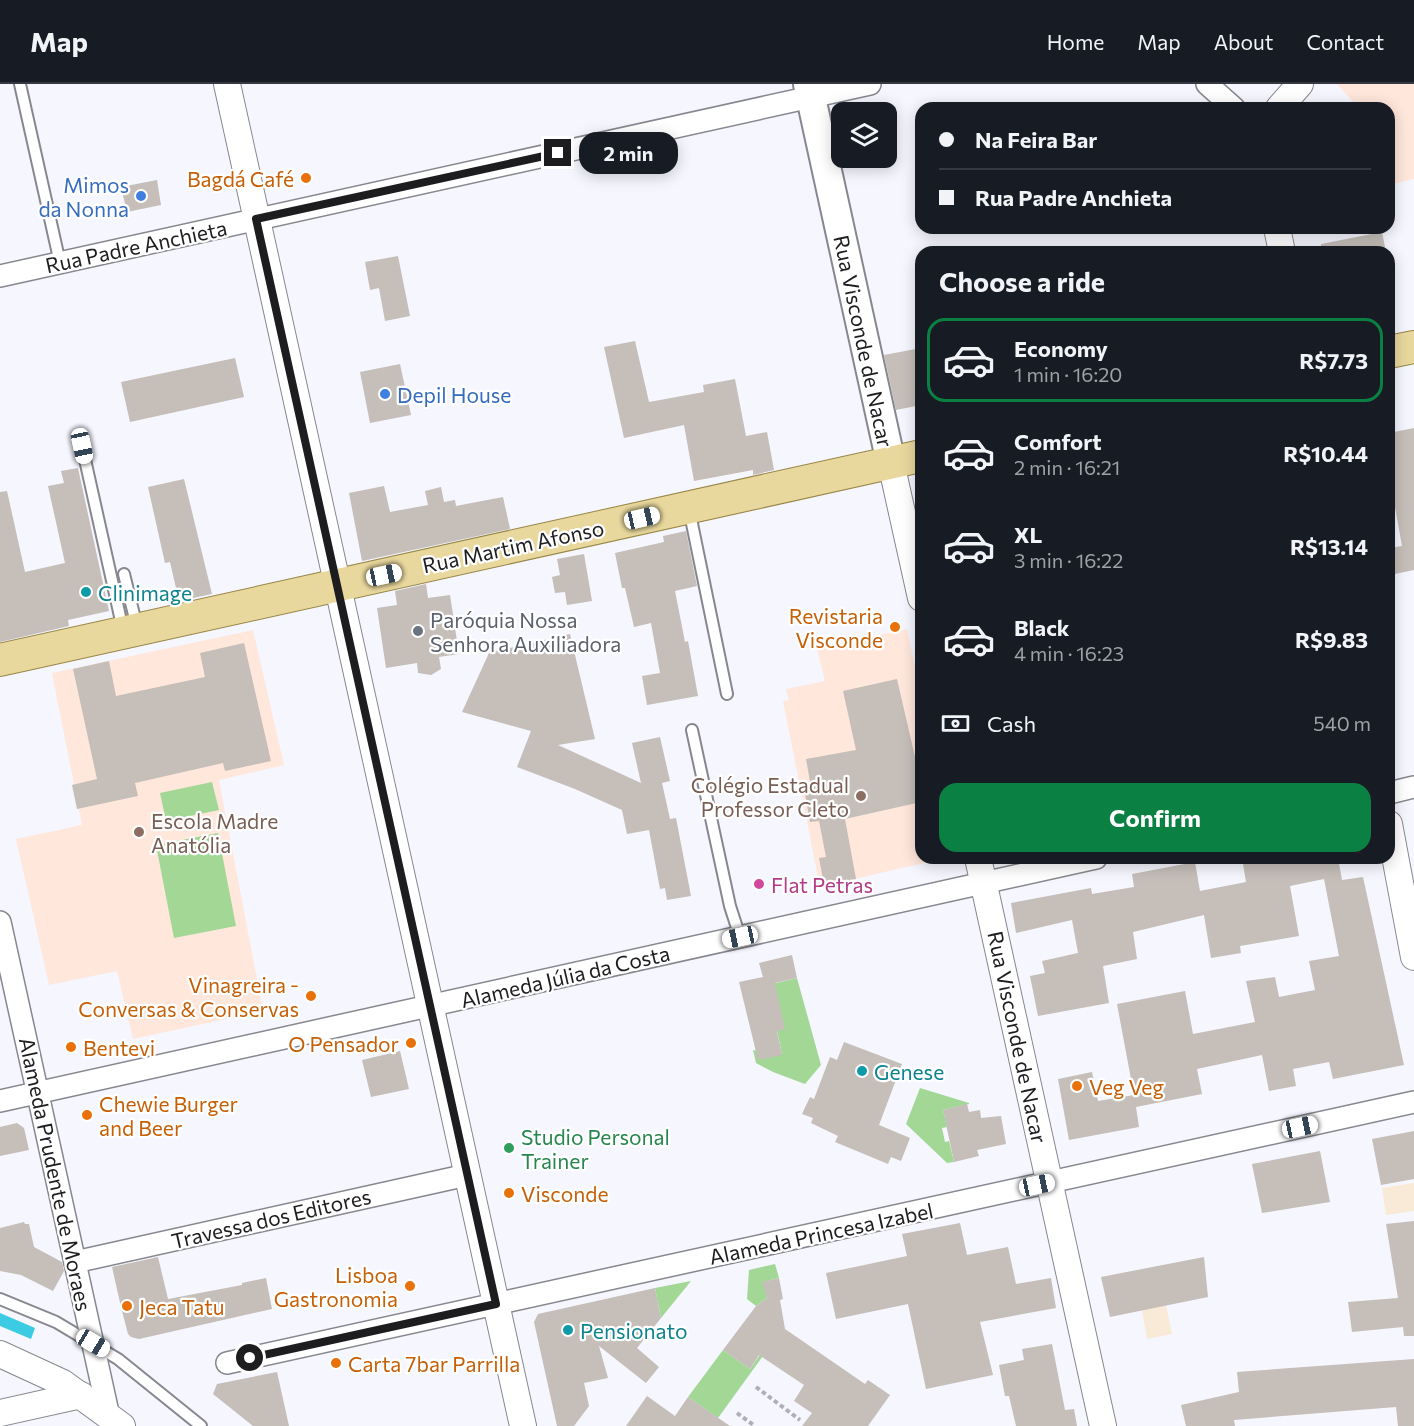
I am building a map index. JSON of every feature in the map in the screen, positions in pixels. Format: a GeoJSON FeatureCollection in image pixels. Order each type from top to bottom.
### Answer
{"type":"FeatureCollection","features":[{"type":"Feature","properties":{"kind":"main road","name":"Rua Visconde de Nacar"},"geometry":{"type":"LineString","coordinates":[[809,91],[906,460]]}},
{"type":"Feature","properties":{"kind":"main road"},"geometry":{"type":"LineString","coordinates":[[1395,351],[1414,347]]}},
{"type":"Feature","properties":{"kind":"main road","name":"Rua Martim Afonso"},"geometry":{"type":"LineString","coordinates":[[0,660],[906,460]]}},
{"type":"Feature","properties":{"kind":"street"},"geometry":{"type":"LineString","coordinates":[[227,84],[523,1426]]}},
{"type":"Feature","properties":{"kind":"street","name":"Rua Padre Anchieta"},"geometry":{"type":"LineString","coordinates":[[0,276],[809,91],[870,84]]}},
{"type":"Feature","properties":{"kind":"street"},"geometry":{"type":"LineString","coordinates":[[1207,84],[1227,102]]}},
{"type":"Feature","properties":{"kind":"street"},"geometry":{"type":"LineString","coordinates":[[1284,102],[1300,84]]}},
{"type":"Feature","properties":{"kind":"street","name":"Rua Visconde de Nacar"},"geometry":{"type":"LineString","coordinates":[[906,460],[915,543]]}},
{"type":"Feature","properties":{"kind":"street"},"geometry":{"type":"LineString","coordinates":[[1395,792],[1414,787]]}},
{"type":"Feature","properties":{"kind":"street"},"geometry":{"type":"LineString","coordinates":[[1395,856],[1414,957]]}},
{"type":"Feature","properties":{"kind":"street","name":"Rua Visconde de Nacar"},"geometry":{"type":"LineString","coordinates":[[979,864],[1103,1426]]}},
{"type":"Feature","properties":{"kind":"street","name":"Alameda Júlia da Costa"},"geometry":{"type":"LineString","coordinates":[[0,1101],[1069,864]]}},
{"type":"Feature","properties":{"kind":"street","name":"Alameda Prudente de Moraes"},"geometry":{"type":"LineString","coordinates":[[0,922],[93,1343],[114,1423]]}},
{"type":"Feature","properties":{"kind":"street","name":"Alameda Princesa Izabel"},"geometry":{"type":"LineString","coordinates":[[227,1363],[1414,1102]]}},
{"type":"Feature","properties":{"kind":"street","name":"Travessa dos Editores"},"geometry":{"type":"LineString","coordinates":[[75,1262],[467,1175]]}},
{"type":"Feature","properties":{"kind":"street"},"geometry":{"type":"LineString","coordinates":[[0,1354],[47,1375],[81,1395],[114,1423]]}},
{"type":"Feature","properties":{"kind":"street"},"geometry":{"type":"LineString","coordinates":[[0,1413],[81,1395]]}},
{"type":"Feature","properties":{"kind":"lane"},"geometry":{"type":"LineString","coordinates":[[20,84],[60,262]]}},
{"type":"Feature","properties":{"kind":"lane"},"geometry":{"type":"LineString","coordinates":[[82,446],[130,631]]}},
{"type":"Feature","properties":{"kind":"lane"},"geometry":{"type":"LineString","coordinates":[[688,508],[727,694]]}},
{"type":"Feature","properties":{"kind":"lane"},"geometry":{"type":"LineString","coordinates":[[124,574],[130,631]]}},
{"type":"Feature","properties":{"kind":"lane"},"geometry":{"type":"LineString","coordinates":[[692,730],[730,906],[740,937]]}},
{"type":"Feature","properties":{"kind":"lane"},"geometry":{"type":"LineString","coordinates":[[0,1299],[56,1322],[93,1343],[118,1359],[201,1426]]}},
{"type":"Feature","properties":{"kind":"path"},"geometry":{"type":"LineString","coordinates":[[756,1387],[800,1420]]}},
{"type":"Feature","properties":{"kind":"path"},"geometry":{"type":"LineString","coordinates":[[737,1413],[755,1426]]}},
{"type":"Feature","properties":{"kind":"shaded area"},"geometry":{"type":"Polygon","coordinates":[[[1337,84],[1414,84],[1414,179],[1395,184],[1395,102],[1354,102],[1337,84]]]}},
{"type":"Feature","properties":{"kind":"shaded area","name":"Colégio Estadual Professor Cleto"},"geometry":{"type":"Polygon","coordinates":[[[907,629],[915,666],[915,864],[919,864],[820,887],[783,701],[789,700],[786,689],[825,681],[817,648],[907,629]]]}},
{"type":"Feature","properties":{"kind":"shaded area","name":"Escola Madre Anatólia"},"geometry":{"type":"Polygon","coordinates":[[[253,630],[284,765],[219,780],[263,1011],[133,1039],[117,971],[49,985],[16,839],[82,825],[52,673],[253,630]]]}},
{"type":"Feature","properties":{"kind":"shaded area"},"geometry":{"type":"Polygon","coordinates":[[[1414,1183],[1414,1211],[1386,1215],[1382,1188],[1414,1183]]]}},
{"type":"Feature","properties":{"kind":"shaded area"},"geometry":{"type":"Polygon","coordinates":[[[1166,1305],[1172,1334],[1147,1339],[1142,1310],[1166,1305]]]}},
{"type":"Feature","properties":{"kind":"green space"},"geometry":{"type":"Polygon","coordinates":[[[212,782],[219,810],[166,821],[160,793],[212,782]]]}},
{"type":"Feature","properties":{"kind":"green space"},"geometry":{"type":"Polygon","coordinates":[[[218,833],[236,926],[174,938],[156,845],[218,833]]]}},
{"type":"Feature","properties":{"kind":"green space"},"geometry":{"type":"Polygon","coordinates":[[[797,978],[821,1065],[805,1084],[756,1063],[753,1050],[782,1055],[768,985],[797,978]]]}},
{"type":"Feature","properties":{"kind":"green space"},"geometry":{"type":"Polygon","coordinates":[[[920,1088],[969,1103],[943,1110],[947,1127],[942,1128],[945,1142],[949,1141],[954,1162],[947,1163],[906,1124],[920,1088]]]}},
{"type":"Feature","properties":{"kind":"green space"},"geometry":{"type":"Polygon","coordinates":[[[775,1264],[779,1278],[763,1282],[767,1298],[756,1306],[747,1299],[749,1270],[775,1264]]]}},
{"type":"Feature","properties":{"kind":"green space"},"geometry":{"type":"Polygon","coordinates":[[[691,1281],[661,1318],[655,1288],[691,1281]]]}},
{"type":"Feature","properties":{"kind":"green space"},"geometry":{"type":"Polygon","coordinates":[[[783,1321],[784,1327],[718,1418],[688,1397],[723,1350],[750,1369],[783,1321]]]}},
{"type":"Feature","properties":{"kind":"water"},"geometry":{"type":"Polygon","coordinates":[[[0,1313],[35,1328],[31,1339],[0,1326],[0,1313]]]}},
{"type":"Feature","properties":{"kind":"building","name":"Mimos da Nonna"},"geometry":{"type":"Polygon","coordinates":[[[157,180],[161,205],[127,212],[121,187],[157,180]]]}},
{"type":"Feature","properties":{"kind":"building"},"geometry":{"type":"Polygon","coordinates":[[[1382,234],[1385,246],[1321,246],[1321,244],[1382,234]]]}},
{"type":"Feature","properties":{"kind":"building"},"geometry":{"type":"Polygon","coordinates":[[[398,256],[410,316],[385,321],[379,288],[370,290],[365,262],[398,256]]]}},
{"type":"Feature","properties":{"kind":"building"},"geometry":{"type":"Polygon","coordinates":[[[635,341],[649,402],[704,392],[703,385],[735,379],[746,436],[767,432],[774,470],[753,475],[753,470],[694,481],[684,425],[624,438],[604,347],[635,341]]]}},
{"type":"Feature","properties":{"kind":"building"},"geometry":{"type":"Polygon","coordinates":[[[915,349],[915,406],[896,410],[884,355],[915,349]]]}},
{"type":"Feature","properties":{"kind":"building"},"geometry":{"type":"Polygon","coordinates":[[[235,358],[244,397],[130,422],[121,382],[235,358]]]}},
{"type":"Feature","properties":{"kind":"building","name":"Depil House"},"geometry":{"type":"Polygon","coordinates":[[[400,364],[411,415],[370,423],[360,372],[400,364]]]}},
{"type":"Feature","properties":{"kind":"building"},"geometry":{"type":"Polygon","coordinates":[[[1414,428],[1414,570],[1395,574],[1395,547],[1402,546],[1395,507],[1395,432],[1414,428]]]}},
{"type":"Feature","properties":{"kind":"building"},"geometry":{"type":"Polygon","coordinates":[[[78,468],[109,611],[68,620],[69,626],[0,642],[0,492],[7,491],[25,572],[65,563],[48,486],[64,483],[61,471],[78,468]]]}},
{"type":"Feature","properties":{"kind":"building"},"geometry":{"type":"Polygon","coordinates":[[[184,479],[212,594],[179,601],[170,562],[165,563],[148,487],[184,479]]]}},
{"type":"Feature","properties":{"kind":"building"},"geometry":{"type":"Polygon","coordinates":[[[384,486],[390,512],[428,505],[425,491],[441,487],[444,502],[455,500],[456,506],[503,497],[510,529],[362,561],[349,493],[384,486]]]}},
{"type":"Feature","properties":{"kind":"building"},"geometry":{"type":"Polygon","coordinates":[[[686,531],[697,586],[675,591],[685,642],[688,641],[698,696],[647,705],[642,676],[660,673],[651,623],[634,627],[625,588],[622,588],[615,553],[664,542],[663,536],[686,531]]]}},
{"type":"Feature","properties":{"kind":"building"},"geometry":{"type":"Polygon","coordinates":[[[584,554],[592,601],[567,605],[565,592],[555,593],[552,577],[560,575],[557,559],[584,554]]]}},
{"type":"Feature","properties":{"kind":"building","name":"Paróquia Nossa Senhora Auxiliadora"},"geometry":{"type":"Polygon","coordinates":[[[426,584],[428,598],[450,595],[459,654],[439,657],[441,669],[431,675],[418,673],[417,663],[386,668],[377,608],[397,605],[395,591],[426,584]]]}},
{"type":"Feature","properties":{"kind":"building"},"geometry":{"type":"Polygon","coordinates":[[[570,634],[595,739],[558,745],[641,783],[632,743],[660,737],[670,781],[662,783],[670,819],[676,818],[691,896],[667,900],[665,888],[660,889],[649,830],[627,834],[622,810],[517,767],[531,731],[462,712],[489,653],[570,634]]]}},
{"type":"Feature","properties":{"kind":"building"},"geometry":{"type":"Polygon","coordinates":[[[244,643],[271,761],[225,771],[223,763],[135,783],[138,796],[77,809],[72,785],[97,779],[73,669],[109,661],[116,696],[205,677],[200,653],[244,643]]]}},
{"type":"Feature","properties":{"kind":"building"},"geometry":{"type":"Polygon","coordinates":[[[897,679],[915,757],[915,803],[845,819],[856,879],[824,884],[819,858],[826,857],[819,821],[810,822],[805,794],[812,793],[806,759],[856,750],[843,691],[897,679]]]}},
{"type":"Feature","properties":{"kind":"building"},"geometry":{"type":"Polygon","coordinates":[[[1184,864],[1195,864],[1200,891],[1246,882],[1243,864],[1339,864],[1342,880],[1363,877],[1404,1065],[1333,1079],[1329,1062],[1293,1069],[1296,1086],[1269,1091],[1262,1055],[1197,1069],[1202,1094],[1136,1107],[1139,1127],[1069,1140],[1058,1079],[1092,1072],[1098,1101],[1134,1095],[1117,1004],[1185,991],[1193,1034],[1255,1022],[1246,981],[1275,977],[1279,997],[1315,990],[1309,961],[1339,956],[1324,879],[1290,886],[1299,936],[1240,946],[1241,953],[1211,958],[1204,915],[1133,932],[1137,959],[1103,966],[1109,1003],[1038,1016],[1030,976],[1045,973],[1042,961],[1078,953],[1072,920],[1016,933],[1011,903],[1091,888],[1092,894],[1134,887],[1132,874],[1184,864]]]}},
{"type":"Feature","properties":{"kind":"building"},"geometry":{"type":"Polygon","coordinates":[[[792,955],[797,978],[775,983],[785,1029],[777,1031],[782,1055],[758,1060],[739,982],[763,977],[759,963],[792,955]]]}},
{"type":"Feature","properties":{"kind":"building"},"geometry":{"type":"Polygon","coordinates":[[[844,1042],[902,1064],[879,1125],[910,1138],[901,1161],[891,1157],[888,1164],[835,1142],[838,1136],[811,1123],[813,1118],[802,1114],[810,1097],[814,1099],[830,1057],[837,1060],[844,1042]]]}},
{"type":"Feature","properties":{"kind":"building"},"geometry":{"type":"Polygon","coordinates":[[[400,1051],[409,1089],[371,1097],[362,1060],[400,1051]]]}},
{"type":"Feature","properties":{"kind":"building"},"geometry":{"type":"Polygon","coordinates":[[[967,1104],[969,1112],[980,1110],[981,1118],[1001,1116],[1006,1144],[977,1150],[979,1156],[954,1162],[943,1110],[967,1104]]]}},
{"type":"Feature","properties":{"kind":"building"},"geometry":{"type":"Polygon","coordinates":[[[17,1123],[24,1128],[29,1150],[0,1156],[0,1127],[17,1123]]]}},
{"type":"Feature","properties":{"kind":"building"},"geometry":{"type":"Polygon","coordinates":[[[1414,1131],[1414,1179],[1381,1185],[1372,1139],[1414,1131]]]}},
{"type":"Feature","properties":{"kind":"building"},"geometry":{"type":"Polygon","coordinates":[[[1320,1151],[1330,1202],[1262,1213],[1252,1164],[1320,1151]]]}},
{"type":"Feature","properties":{"kind":"building"},"geometry":{"type":"Polygon","coordinates":[[[1414,1221],[1414,1336],[1404,1336],[1403,1327],[1352,1332],[1348,1302],[1398,1298],[1386,1224],[1414,1221]]]}},
{"type":"Feature","properties":{"kind":"building"},"geometry":{"type":"Polygon","coordinates":[[[24,1222],[29,1224],[34,1247],[62,1262],[64,1271],[53,1291],[21,1275],[0,1271],[0,1228],[24,1222]]]}},
{"type":"Feature","properties":{"kind":"building"},"geometry":{"type":"Polygon","coordinates":[[[960,1223],[967,1255],[1008,1247],[1016,1284],[1051,1278],[1056,1308],[980,1322],[993,1375],[926,1389],[908,1304],[836,1319],[826,1273],[907,1256],[902,1234],[960,1223]]]}},
{"type":"Feature","properties":{"kind":"building"},"geometry":{"type":"Polygon","coordinates":[[[158,1257],[168,1299],[242,1285],[242,1283],[266,1278],[272,1309],[139,1339],[131,1337],[128,1334],[112,1267],[158,1257]]]}},
{"type":"Feature","properties":{"kind":"building"},"geometry":{"type":"Polygon","coordinates":[[[1204,1257],[1208,1297],[1110,1317],[1101,1277],[1204,1257]]]}},
{"type":"Feature","properties":{"kind":"building"},"geometry":{"type":"Polygon","coordinates":[[[779,1278],[785,1329],[865,1384],[868,1380],[890,1395],[868,1426],[802,1426],[812,1413],[794,1401],[804,1385],[759,1355],[750,1369],[723,1350],[756,1306],[767,1298],[762,1282],[779,1278]]]}},
{"type":"Feature","properties":{"kind":"building"},"geometry":{"type":"Polygon","coordinates":[[[655,1288],[661,1318],[637,1348],[659,1367],[646,1383],[599,1346],[608,1378],[584,1383],[589,1406],[574,1426],[557,1426],[534,1322],[538,1314],[655,1288]]]}},
{"type":"Feature","properties":{"kind":"building"},"geometry":{"type":"Polygon","coordinates":[[[1052,1344],[1065,1410],[1074,1409],[1077,1426],[1016,1426],[1009,1396],[1005,1396],[999,1365],[1024,1360],[1022,1349],[1052,1344]]]}},
{"type":"Feature","properties":{"kind":"building"},"geometry":{"type":"Polygon","coordinates":[[[1414,1359],[1414,1426],[1398,1426],[1396,1407],[1234,1420],[1235,1426],[1186,1426],[1181,1405],[1239,1392],[1237,1372],[1414,1359]]]}},
{"type":"Feature","properties":{"kind":"building"},"geometry":{"type":"Polygon","coordinates":[[[277,1372],[289,1426],[253,1426],[213,1394],[217,1384],[277,1372]]]}},
{"type":"Feature","properties":{"kind":"building"},"geometry":{"type":"Polygon","coordinates":[[[647,1396],[675,1416],[688,1397],[730,1426],[626,1426],[647,1396]]]}},
{"type":"Feature","properties":{"kind":"place","name":"Bagdá Café"},"geometry":{"type":"Point","coordinates":[306,178]}},
{"type":"Feature","properties":{"kind":"place","name":"Mimos da Nonna"},"geometry":{"type":"Point","coordinates":[141,196]}},
{"type":"Feature","properties":{"kind":"place","name":"Depil House"},"geometry":{"type":"Point","coordinates":[385,394]}},
{"type":"Feature","properties":{"kind":"place","name":"Clinimage"},"geometry":{"type":"Point","coordinates":[86,592]}},
{"type":"Feature","properties":{"kind":"place","name":"Revistaria Visconde"},"geometry":{"type":"Point","coordinates":[895,627]}},
{"type":"Feature","properties":{"kind":"place","name":"Paróquia Nossa Senhora Auxiliadora"},"geometry":{"type":"Point","coordinates":[418,631]}},
{"type":"Feature","properties":{"kind":"place","name":"Colégio Estadual Professor Cleto"},"geometry":{"type":"Point","coordinates":[861,796]}},
{"type":"Feature","properties":{"kind":"place","name":"Escola Madre Anatólia"},"geometry":{"type":"Point","coordinates":[139,832]}},
{"type":"Feature","properties":{"kind":"place","name":"Flat Petras"},"geometry":{"type":"Point","coordinates":[759,884]}},
{"type":"Feature","properties":{"kind":"place","name":"Vinagreira - Conversas & Conservas"},"geometry":{"type":"Point","coordinates":[311,996]}},
{"type":"Feature","properties":{"kind":"place","name":"O Pensador"},"geometry":{"type":"Point","coordinates":[411,1043]}},
{"type":"Feature","properties":{"kind":"place","name":"Bentevi"},"geometry":{"type":"Point","coordinates":[71,1047]}},
{"type":"Feature","properties":{"kind":"place","name":"Genese"},"geometry":{"type":"Point","coordinates":[862,1071]}},
{"type":"Feature","properties":{"kind":"place","name":"Veg Veg"},"geometry":{"type":"Point","coordinates":[1077,1086]}},
{"type":"Feature","properties":{"kind":"place","name":"Chewie Burger and Beer"},"geometry":{"type":"Point","coordinates":[87,1115]}},
{"type":"Feature","properties":{"kind":"place","name":"Studio Personal Trainer"},"geometry":{"type":"Point","coordinates":[509,1148]}},
{"type":"Feature","properties":{"kind":"place","name":"Visconde"},"geometry":{"type":"Point","coordinates":[509,1193]}},
{"type":"Feature","properties":{"kind":"place","name":"Lisboa Gastronomia"},"geometry":{"type":"Point","coordinates":[410,1286]}},
{"type":"Feature","properties":{"kind":"place","name":"Jeca Tatu"},"geometry":{"type":"Point","coordinates":[127,1306]}},
{"type":"Feature","properties":{"kind":"place","name":"Pensionato"},"geometry":{"type":"Point","coordinates":[568,1330]}},
{"type":"Feature","properties":{"kind":"place","name":"Carta 7bar Parrilla"},"geometry":{"type":"Point","coordinates":[336,1363]}},
{"type":"Feature","properties":{"kind":"route"},"geometry":{"type":"LineString","coordinates":[[250,1358],[496,1304],[256,219],[558,153]]}}]}
